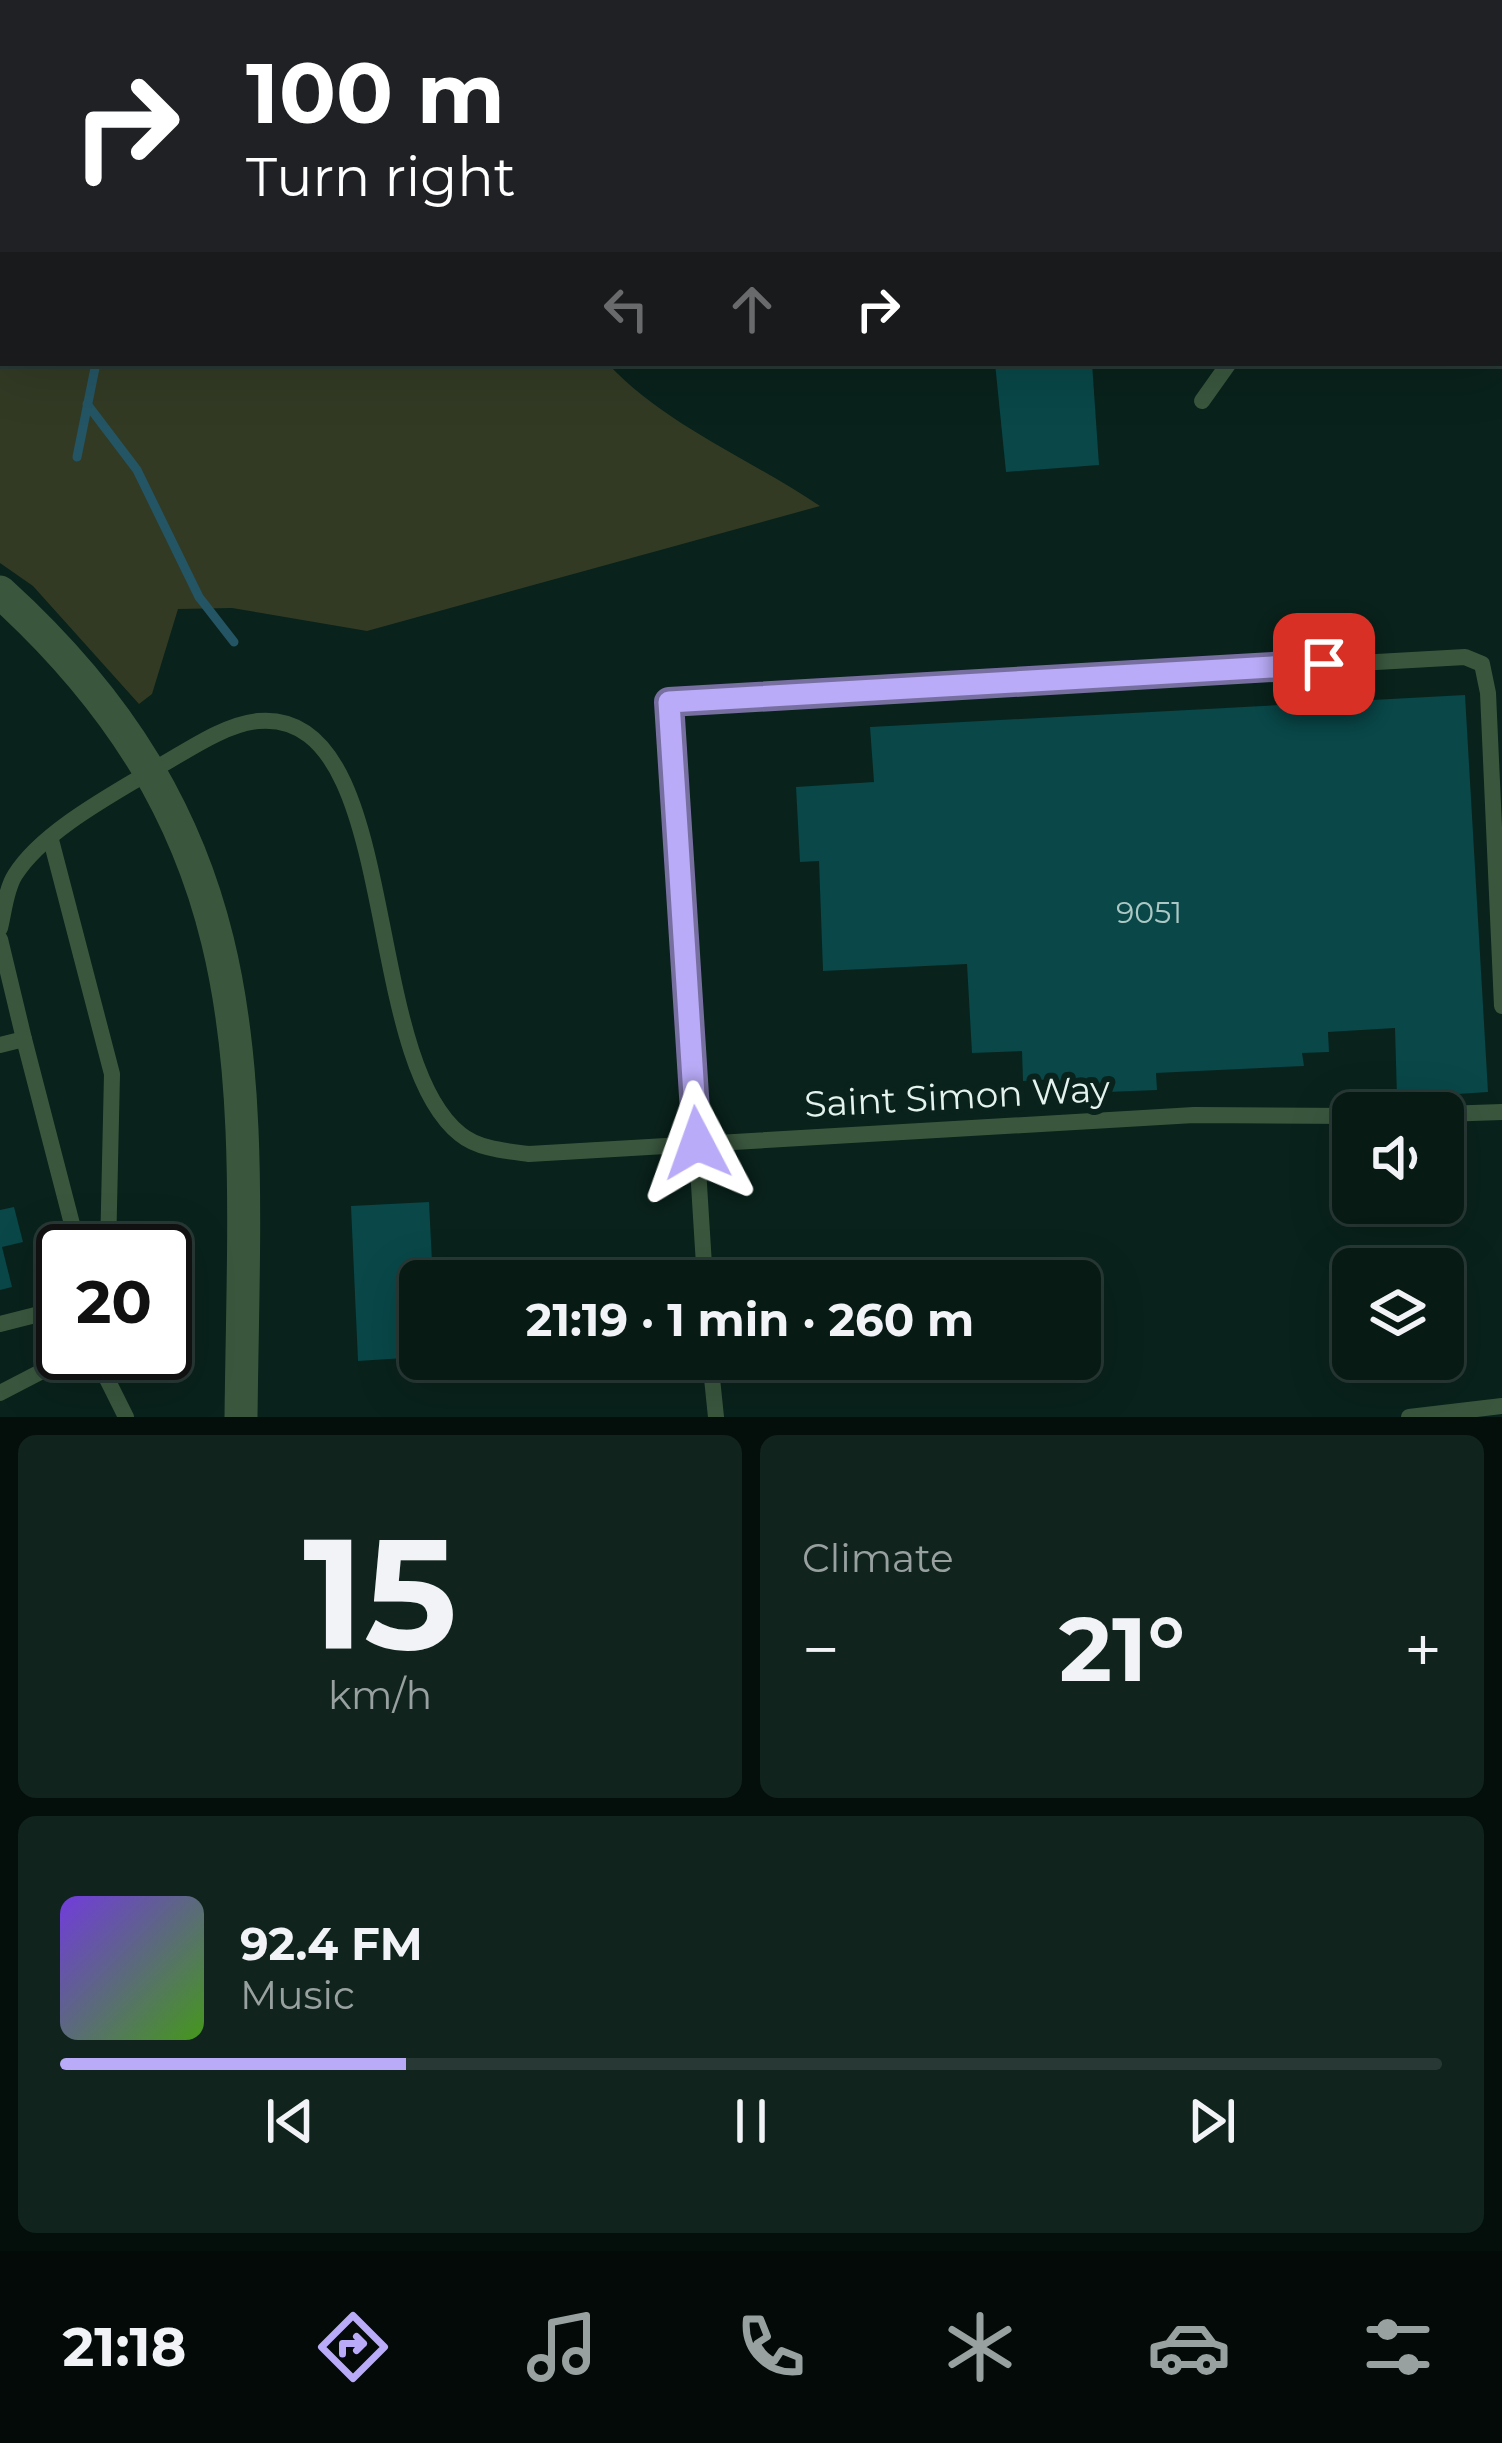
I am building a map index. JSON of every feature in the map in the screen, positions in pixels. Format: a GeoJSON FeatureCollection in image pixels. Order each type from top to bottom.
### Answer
{"type":"FeatureCollection","features":[{"type":"Feature","properties":{"kind":"street"},"geometry":{"type":"LineString","coordinates":[[0,592],[78,670],[151,772],[175,816],[209,904],[239,1043],[244,1119],[241,1417]]}},
{"type":"Feature","properties":{"kind":"lane"},"geometry":{"type":"LineString","coordinates":[[1202,401],[1227,366]]}},
{"type":"Feature","properties":{"kind":"lane"},"geometry":{"type":"LineString","coordinates":[[704,1260],[669,702],[1465,656],[1482,664],[1488,693],[1502,1006]]}},
{"type":"Feature","properties":{"kind":"lane","name":"Saint Simon Way"},"geometry":{"type":"LineString","coordinates":[[0,928],[14,876],[91,805],[253,722],[277,721],[328,747],[358,814],[394,992],[420,1079],[441,1117],[464,1138],[529,1154],[1194,1115],[1332,1116]]}},
{"type":"Feature","properties":{"kind":"lane"},"geometry":{"type":"LineString","coordinates":[[51,840],[112,1074],[109,1224]]}},
{"type":"Feature","properties":{"kind":"lane"},"geometry":{"type":"LineString","coordinates":[[0,939],[72,1224]]}},
{"type":"Feature","properties":{"kind":"lane"},"geometry":{"type":"LineString","coordinates":[[0,1045],[23,1039]]}},
{"type":"Feature","properties":{"kind":"lane"},"geometry":{"type":"LineString","coordinates":[[1464,1113],[1502,1112]]}},
{"type":"Feature","properties":{"kind":"lane"},"geometry":{"type":"LineString","coordinates":[[0,1324],[36,1315]]}},
{"type":"Feature","properties":{"kind":"lane"},"geometry":{"type":"LineString","coordinates":[[0,1393],[36,1374]]}},
{"type":"Feature","properties":{"kind":"lane"},"geometry":{"type":"LineString","coordinates":[[108,1380],[127,1417]]}},
{"type":"Feature","properties":{"kind":"lane"},"geometry":{"type":"LineString","coordinates":[[712,1380],[716,1417]]}},
{"type":"Feature","properties":{"kind":"lane"},"geometry":{"type":"LineString","coordinates":[[1408,1417],[1502,1406]]}},
{"type":"Feature","properties":{"kind":"green space"},"geometry":{"type":"Polygon","coordinates":[[[0,366],[610,366],[655,405],[820,506],[367,631],[232,608],[178,609],[152,694],[139,704],[33,586],[0,563],[0,366]]]}},
{"type":"Feature","properties":{"kind":"building"},"geometry":{"type":"Polygon","coordinates":[[[995,366],[1092,366],[1099,465],[1006,472],[995,366]]]}},
{"type":"Feature","properties":{"kind":"building"},"geometry":{"type":"Polygon","coordinates":[[[1465,695],[1488,1092],[1397,1092],[1395,1028],[1328,1032],[1329,1052],[1302,1053],[1304,1066],[1156,1073],[1157,1090],[1058,1094],[1058,1079],[1023,1081],[1022,1051],[972,1053],[967,964],[823,971],[819,861],[800,862],[796,787],[874,782],[870,727],[1465,695]]]}},
{"type":"Feature","properties":{"kind":"building"},"geometry":{"type":"Polygon","coordinates":[[[429,1202],[432,1260],[399,1260],[399,1358],[358,1361],[351,1206],[429,1202]]]}},
{"type":"Feature","properties":{"kind":"building"},"geometry":{"type":"Polygon","coordinates":[[[14,1207],[23,1242],[2,1247],[12,1287],[0,1290],[0,1210],[14,1207]]]}},
{"type":"Feature","properties":{"kind":"waterway"},"geometry":{"type":"LineString","coordinates":[[77,457],[95,366]]}},
{"type":"Feature","properties":{"kind":"waterway"},"geometry":{"type":"LineString","coordinates":[[87,404],[137,470],[199,597],[234,642]]}},
{"type":"Feature","properties":{"kind":"route"},"geometry":{"type":"LineString","coordinates":[[697,1143],[669,702],[1324,664]]}}]}
